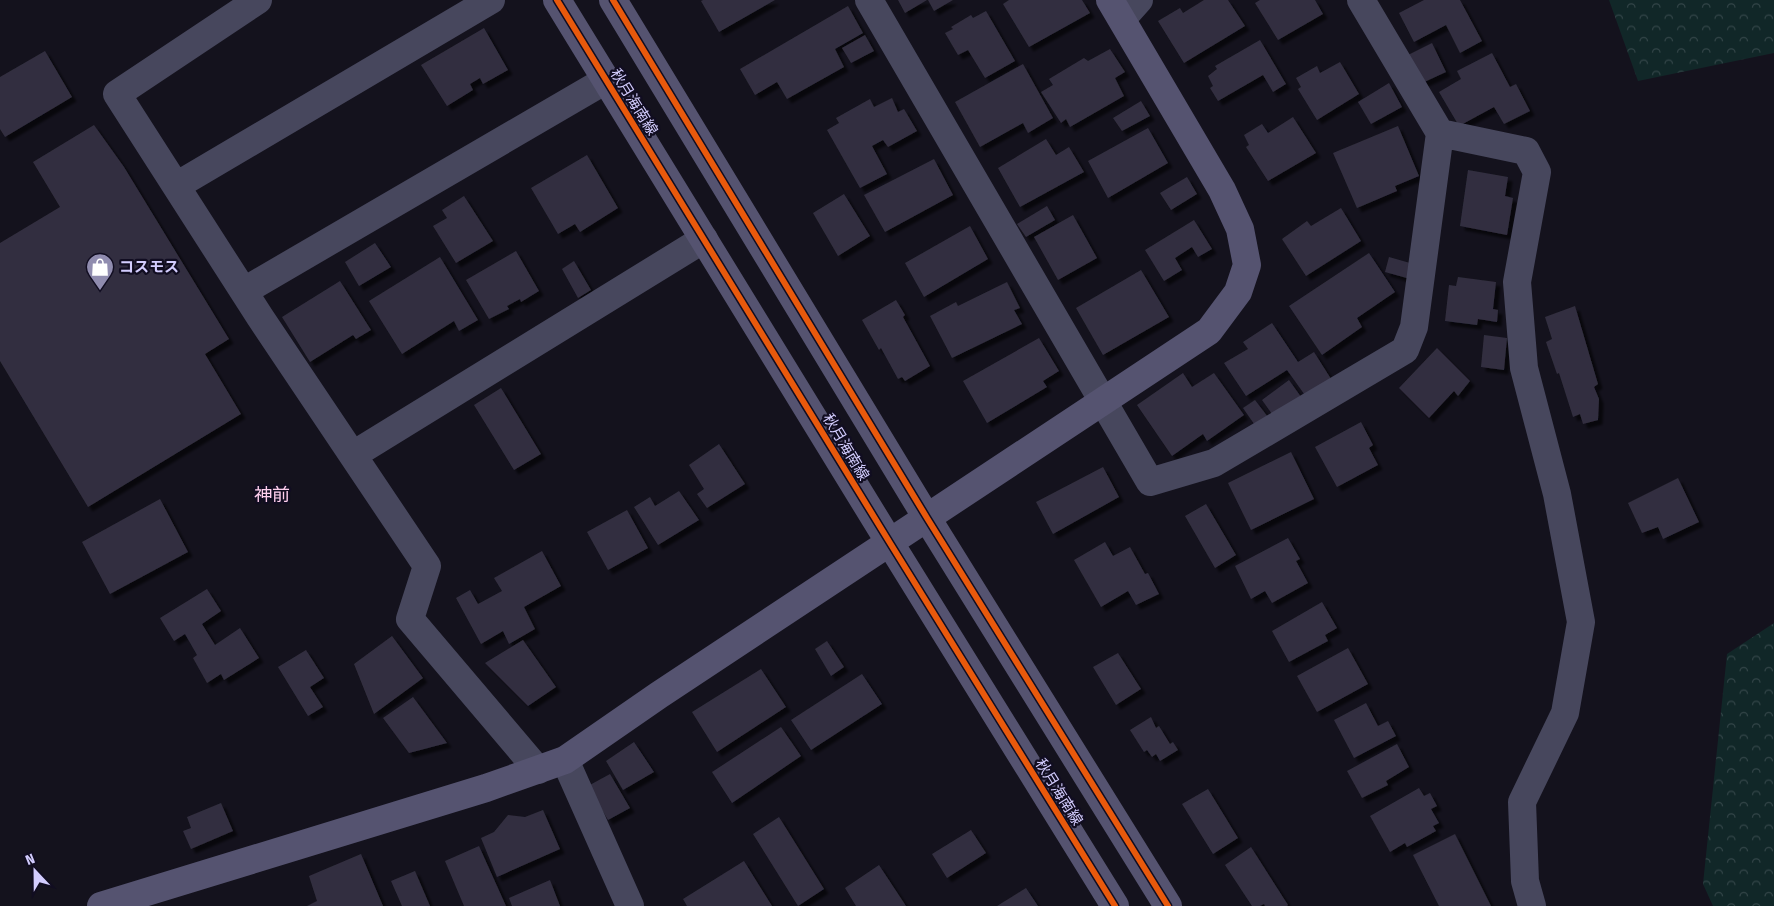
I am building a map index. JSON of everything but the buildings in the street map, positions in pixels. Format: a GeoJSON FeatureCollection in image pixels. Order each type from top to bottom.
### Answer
{"type":"FeatureCollection","features":[{"type":"Feature","properties":{"kind":"main road","name":"秋月海南線"},"geometry":{"type":"LineString","coordinates":[[557,0],[1115,906]]}},
{"type":"Feature","properties":{"kind":"main road"},"geometry":{"type":"LineString","coordinates":[[613,0],[927,518],[1168,906]]}},
{"type":"Feature","properties":{"kind":"main road"},"geometry":{"type":"LineString","coordinates":[[101,906],[486,788],[565,760],[1209,331],[1238,292],[1247,265],[1240,229],[1222,190],[1124,6]]}},
{"type":"Feature","properties":{"kind":"street"},"geometry":{"type":"LineString","coordinates":[[258,0],[117,94],[244,291],[428,566],[410,619],[538,770]]}},
{"type":"Feature","properties":{"kind":"street"},"geometry":{"type":"LineString","coordinates":[[176,186],[491,0]]}},
{"type":"Feature","properties":{"kind":"street"},"geometry":{"type":"LineString","coordinates":[[869,0],[1150,482],[1214,463],[1405,350],[1414,327],[1440,134],[1361,0]]}},
{"type":"Feature","properties":{"kind":"street"},"geometry":{"type":"LineString","coordinates":[[244,291],[606,80]]}},
{"type":"Feature","properties":{"kind":"street"},"geometry":{"type":"LineString","coordinates":[[1440,134],[1526,150],[1537,172],[1517,282],[1524,368],[1557,494],[1581,622],[1565,713],[1522,802],[1525,881],[1532,906]]}},
{"type":"Feature","properties":{"kind":"street"},"geometry":{"type":"LineString","coordinates":[[353,455],[704,238]]}},
{"type":"Feature","properties":{"kind":"street"},"geometry":{"type":"LineString","coordinates":[[565,760],[630,906]]}},
{"type":"Feature","properties":{"kind":"green space"},"geometry":{"type":"Polygon","coordinates":[[[1609,0],[1774,0],[1774,53],[1638,81],[1609,0]]]}},
{"type":"Feature","properties":{"kind":"green space"},"geometry":{"type":"Polygon","coordinates":[[[1774,623],[1774,906],[1713,906],[1703,884],[1727,654],[1774,623]]]}},
{"type":"Feature","properties":{"kind":"cycle path"},"geometry":{"type":"LineString","coordinates":[[557,0],[1115,906]]}},
{"type":"Feature","properties":{"kind":"cycle path"},"geometry":{"type":"LineString","coordinates":[[613,0],[927,518],[1168,906]]}},
{"type":"Feature","properties":{"kind":"place","name":"コスモス"},"geometry":{"type":"Point","coordinates":[100,291]}},
{"type":"Feature","properties":{"kind":"district","name":"神前"},"geometry":{"type":"Point","coordinates":[272,495]}}]}
